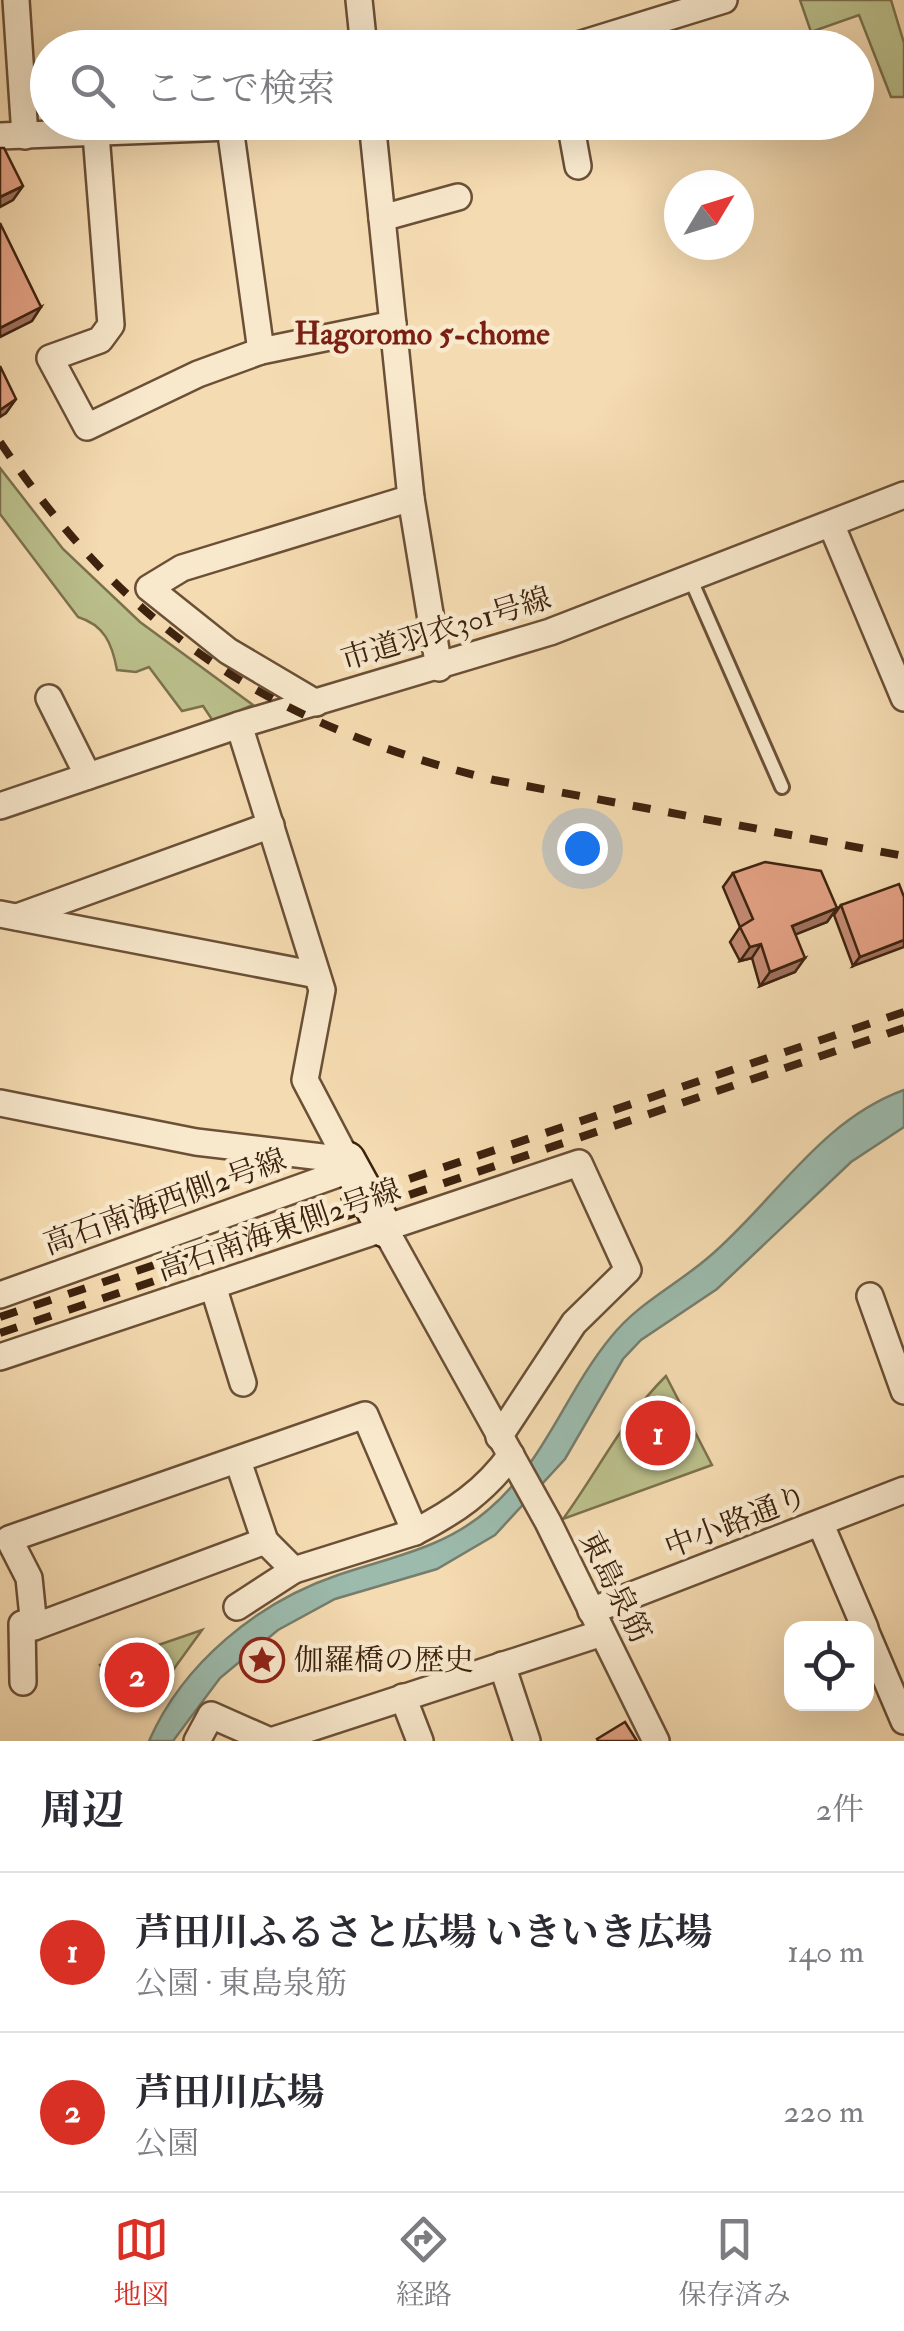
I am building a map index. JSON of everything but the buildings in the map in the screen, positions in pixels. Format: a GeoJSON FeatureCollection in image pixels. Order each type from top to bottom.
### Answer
{"type":"FeatureCollection","features":[{"type":"Feature","properties":{"kind":"street"},"geometry":{"type":"LineString","coordinates":[[12,136],[16,0]]}},
{"type":"Feature","properties":{"kind":"street"},"geometry":{"type":"LineString","coordinates":[[359,0],[362,30]]}},
{"type":"Feature","properties":{"kind":"street"},"geometry":{"type":"LineString","coordinates":[[609,30],[652,11],[724,0]]}},
{"type":"Feature","properties":{"kind":"street"},"geometry":{"type":"LineString","coordinates":[[96,140],[111,324],[100,340],[50,358],[87,427],[198,374],[262,351],[393,324]]}},
{"type":"Feature","properties":{"kind":"street"},"geometry":{"type":"LineString","coordinates":[[241,140],[262,351]]}},
{"type":"Feature","properties":{"kind":"street"},"geometry":{"type":"LineString","coordinates":[[374,140],[411,498],[438,668]]}},
{"type":"Feature","properties":{"kind":"street"},"geometry":{"type":"LineString","coordinates":[[573,140],[578,166]]}},
{"type":"Feature","properties":{"kind":"street"},"geometry":{"type":"LineString","coordinates":[[382,218],[458,197]]}},
{"type":"Feature","properties":{"kind":"street","name":"市道羽衣301号線"},"geometry":{"type":"LineString","coordinates":[[0,806],[240,725],[438,668],[691,580],[904,494]]}},
{"type":"Feature","properties":{"kind":"street"},"geometry":{"type":"LineString","coordinates":[[316,703],[228,650],[149,588],[182,568],[411,498]]}},
{"type":"Feature","properties":{"kind":"street"},"geometry":{"type":"LineString","coordinates":[[830,524],[904,698]]}},
{"type":"Feature","properties":{"kind":"street"},"geometry":{"type":"LineString","coordinates":[[49,698],[88,776]]}},
{"type":"Feature","properties":{"kind":"street"},"geometry":{"type":"LineString","coordinates":[[240,725],[322,990],[305,1080],[385,1229]]}},
{"type":"Feature","properties":{"kind":"street"},"geometry":{"type":"LineString","coordinates":[[9,915],[271,826]]}},
{"type":"Feature","properties":{"kind":"street"},"geometry":{"type":"LineString","coordinates":[[9,915],[317,975]]}},
{"type":"Feature","properties":{"kind":"street"},"geometry":{"type":"LineString","coordinates":[[0,1103],[196,1142],[350,1164]]}},
{"type":"Feature","properties":{"kind":"street","name":"高石南海東側2号線"},"geometry":{"type":"LineString","coordinates":[[0,1357],[579,1163],[628,1270],[574,1323],[509,1452]]}},
{"type":"Feature","properties":{"kind":"street","name":"高石南海西側2号線"},"geometry":{"type":"LineString","coordinates":[[0,1295],[350,1164]]}},
{"type":"Feature","properties":{"kind":"street","name":"東島泉筋"},"geometry":{"type":"LineString","coordinates":[[385,1229],[548,1522],[656,1741]]}},
{"type":"Feature","properties":{"kind":"street"},"geometry":{"type":"LineString","coordinates":[[213,1286],[244,1383]]}},
{"type":"Feature","properties":{"kind":"street"},"geometry":{"type":"LineString","coordinates":[[870,1296],[904,1391]]}},
{"type":"Feature","properties":{"kind":"street"},"geometry":{"type":"LineString","coordinates":[[34,1627],[29,1578],[8,1540],[364,1415],[415,1532]]}},
{"type":"Feature","properties":{"kind":"street"},"geometry":{"type":"LineString","coordinates":[[237,1607],[294,1570],[415,1532],[448,1516],[490,1484],[509,1452]]}},
{"type":"Feature","properties":{"kind":"street"},"geometry":{"type":"LineString","coordinates":[[238,1461],[265,1541],[294,1570]]}},
{"type":"Feature","properties":{"kind":"street","name":"中小路通り"},"geometry":{"type":"LineString","coordinates":[[270,1741],[305,1736],[403,1697],[502,1665],[904,1490]]}},
{"type":"Feature","properties":{"kind":"street"},"geometry":{"type":"LineString","coordinates":[[821,1525],[862,1621]]}},
{"type":"Feature","properties":{"kind":"street"},"geometry":{"type":"LineString","coordinates":[[23,1682],[22,1624],[34,1627],[265,1541]]}},
{"type":"Feature","properties":{"kind":"street"},"geometry":{"type":"LineString","coordinates":[[874,1649],[904,1721]]}},
{"type":"Feature","properties":{"kind":"street"},"geometry":{"type":"LineString","coordinates":[[502,1665],[526,1741]]}},
{"type":"Feature","properties":{"kind":"street"},"geometry":{"type":"LineString","coordinates":[[403,1697],[420,1741]]}},
{"type":"Feature","properties":{"kind":"street"},"geometry":{"type":"LineString","coordinates":[[197,1741],[211,1715],[270,1741]]}},
{"type":"Feature","properties":{"kind":"lane"},"geometry":{"type":"LineString","coordinates":[[691,580],[782,786]]}},
{"type":"Feature","properties":{"kind":"green space"},"geometry":{"type":"Polygon","coordinates":[[[800,0],[891,0],[904,43],[904,97],[891,97],[874,53],[874,30],[865,30],[859,15],[810,30],[800,0]]]}},
{"type":"Feature","properties":{"kind":"green space"},"geometry":{"type":"Polygon","coordinates":[[[0,468],[63,549],[140,622],[253,705],[213,721],[203,706],[182,711],[149,667],[136,672],[117,670],[105,636],[78,617],[0,514],[0,468]]]}},
{"type":"Feature","properties":{"kind":"green space"},"geometry":{"type":"Polygon","coordinates":[[[666,1376],[712,1465],[563,1519],[624,1427],[666,1376]]]}},
{"type":"Feature","properties":{"kind":"green space"},"geometry":{"type":"Polygon","coordinates":[[[202,1630],[147,1706],[143,1696],[112,1685],[100,1665],[202,1630]]]}},
{"type":"Feature","properties":{"kind":"shaded area"},"geometry":{"type":"Polygon","coordinates":[[[904,1090],[904,1127],[851,1162],[717,1289],[641,1340],[623,1359],[565,1459],[495,1535],[437,1569],[335,1599],[278,1630],[220,1678],[173,1741],[149,1741],[182,1686],[203,1661],[252,1619],[308,1587],[436,1542],[489,1509],[525,1470],[595,1358],[622,1325],[710,1256],[823,1141],[874,1103],[904,1090]]]}},
{"type":"Feature","properties":{"kind":"railway"},"geometry":{"type":"LineString","coordinates":[[0,442],[49,509],[100,568],[154,619],[212,662],[274,700],[341,731],[414,758],[494,780],[904,856]]}},
{"type":"Feature","properties":{"kind":"railway"},"geometry":{"type":"LineString","coordinates":[[0,1317],[904,1012]]}},
{"type":"Feature","properties":{"kind":"railway"},"geometry":{"type":"LineString","coordinates":[[0,1333],[904,1028]]}},
{"type":"Feature","properties":{"kind":"place","name":"芦田川ふるさと広場 いきいき広場"},"geometry":{"type":"Point","coordinates":[658,1433]}},
{"type":"Feature","properties":{"kind":"place","name":"伽羅橋の歴史"},"geometry":{"type":"Point","coordinates":[262,1660]}},
{"type":"Feature","properties":{"kind":"place","name":"芦田川広場"},"geometry":{"type":"Point","coordinates":[137,1675]}},
{"type":"Feature","properties":{"kind":"district","name":"Hagoromo 5-chome"},"geometry":{"type":"Point","coordinates":[422,334]}}]}
